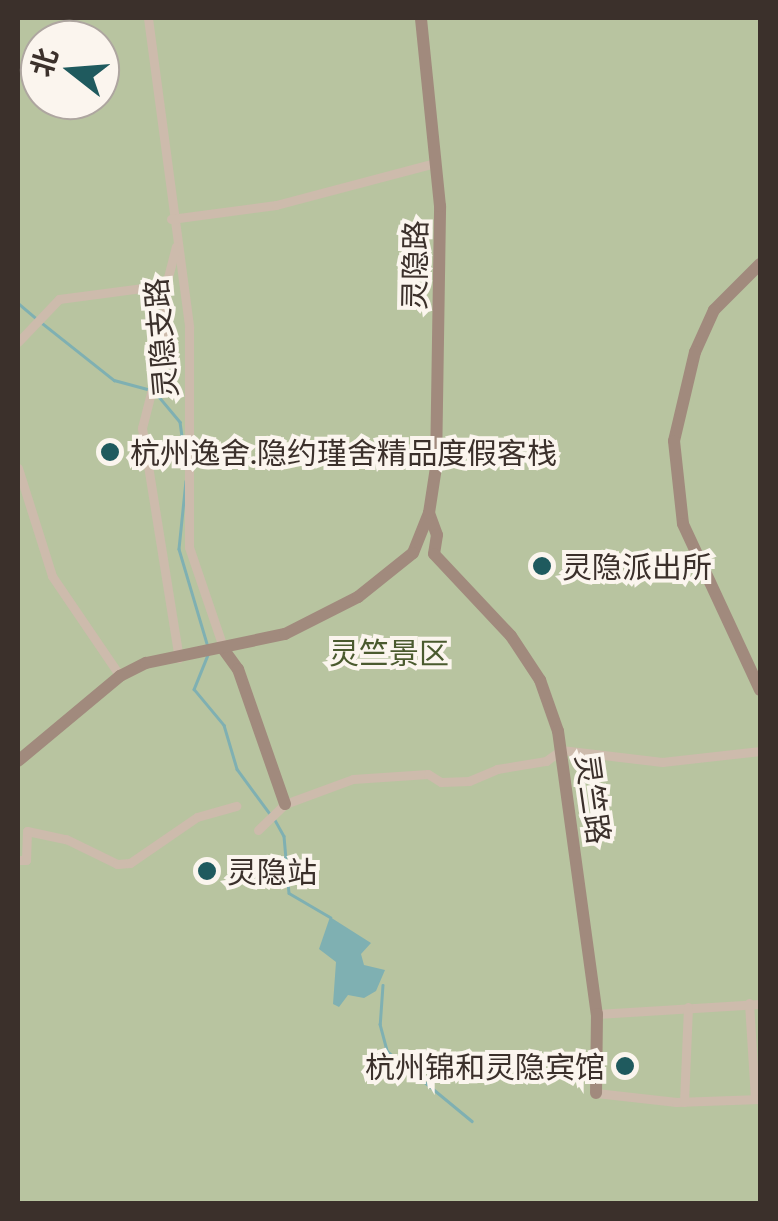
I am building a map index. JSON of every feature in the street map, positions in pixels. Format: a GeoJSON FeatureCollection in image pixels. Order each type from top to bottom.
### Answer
{"type":"FeatureCollection","features":[{"type":"Feature","properties":{"kind":"street","name":"灵隐支路"},"geometry":{"type":"LineString","coordinates":[[148,18],[190,358],[189,548],[221,651]]}},
{"type":"Feature","properties":{"kind":"street","name":"灵隐路"},"geometry":{"type":"LineString","coordinates":[[421,18],[435,163],[436,467],[429,513]]}},
{"type":"Feature","properties":{"kind":"street"},"geometry":{"type":"LineString","coordinates":[[171,219],[276,205],[435,163]]}},
{"type":"Feature","properties":{"kind":"street"},"geometry":{"type":"LineString","coordinates":[[176,246],[166,284],[163,346],[148,388],[143,450],[179,658]]}},
{"type":"Feature","properties":{"kind":"street"},"geometry":{"type":"LineString","coordinates":[[760,264],[714,310],[694,352],[674,442],[683,524],[760,690]]}},
{"type":"Feature","properties":{"kind":"street"},"geometry":{"type":"LineString","coordinates":[[18,342],[59,300],[166,284]]}},
{"type":"Feature","properties":{"kind":"street"},"geometry":{"type":"LineString","coordinates":[[18,468],[52,576],[120,676]]}},
{"type":"Feature","properties":{"kind":"street"},"geometry":{"type":"LineString","coordinates":[[18,761],[120,676],[285,634],[358,598],[412,554],[429,513]]}},
{"type":"Feature","properties":{"kind":"street"},"geometry":{"type":"LineString","coordinates":[[412,554],[434,554],[437,534],[429,513]]}},
{"type":"Feature","properties":{"kind":"street","name":"灵竺路"},"geometry":{"type":"LineString","coordinates":[[434,554],[531,666],[561,750],[597,1014],[596,1093]]}},
{"type":"Feature","properties":{"kind":"street"},"geometry":{"type":"LineString","coordinates":[[221,651],[238,668],[277,813]]}},
{"type":"Feature","properties":{"kind":"street"},"geometry":{"type":"LineString","coordinates":[[258,830],[277,813],[353,779],[428,774],[441,782],[469,781],[497,768],[546,761],[561,750],[662,762],[760,751]]}},
{"type":"Feature","properties":{"kind":"street"},"geometry":{"type":"LineString","coordinates":[[18,860],[26,860],[27,831],[66,839],[117,864],[130,862],[197,817],[236,806]]}},
{"type":"Feature","properties":{"kind":"street"},"geometry":{"type":"LineString","coordinates":[[596,1093],[684,1102],[758,1099],[755,1003],[597,1014]]}},
{"type":"Feature","properties":{"kind":"street"},"geometry":{"type":"LineString","coordinates":[[684,1102],[688,1007]]}},
{"type":"Feature","properties":{"kind":"green space","name":"灵竺景区"},"geometry":{"type":"Polygon","coordinates":[[[18,18],[760,18],[760,1203],[18,1203],[18,18]]]}},
{"type":"Feature","properties":{"kind":"water"},"geometry":{"type":"Polygon","coordinates":[[[330,917],[371,943],[361,954],[364,965],[385,970],[376,991],[364,998],[348,995],[339,1007],[333,1004],[336,962],[319,949],[330,917]]]}},
{"type":"Feature","properties":{"kind":"waterway"},"geometry":{"type":"LineString","coordinates":[[18,303],[36,318]]}},
{"type":"Feature","properties":{"kind":"waterway"},"geometry":{"type":"LineString","coordinates":[[42,323],[114,380],[148,389]]}},
{"type":"Feature","properties":{"kind":"waterway"},"geometry":{"type":"LineString","coordinates":[[155,392],[180,422],[185,458]]}},
{"type":"Feature","properties":{"kind":"waterway"},"geometry":{"type":"LineString","coordinates":[[186,481],[179,549],[208,647]]}},
{"type":"Feature","properties":{"kind":"waterway"},"geometry":{"type":"LineString","coordinates":[[208,655],[194,689],[224,725],[237,769],[270,814]]}},
{"type":"Feature","properties":{"kind":"waterway"},"geometry":{"type":"LineString","coordinates":[[275,820],[284,836],[289,893],[330,917]]}},
{"type":"Feature","properties":{"kind":"waterway"},"geometry":{"type":"LineString","coordinates":[[383,985],[380,1024],[387,1051],[472,1121]]}},
{"type":"Feature","properties":{"kind":"place","name":"杭州逸舍.隐约瑾舍精品度假客栈"},"geometry":{"type":"Point","coordinates":[110,452]}},
{"type":"Feature","properties":{"kind":"place","name":"灵隐派出所"},"geometry":{"type":"Point","coordinates":[542,566]}},
{"type":"Feature","properties":{"kind":"place","name":"灵隐站"},"geometry":{"type":"Point","coordinates":[207,871]}},
{"type":"Feature","properties":{"kind":"place","name":"杭州锦和灵隐宾馆"},"geometry":{"type":"Point","coordinates":[625,1066]}}]}
